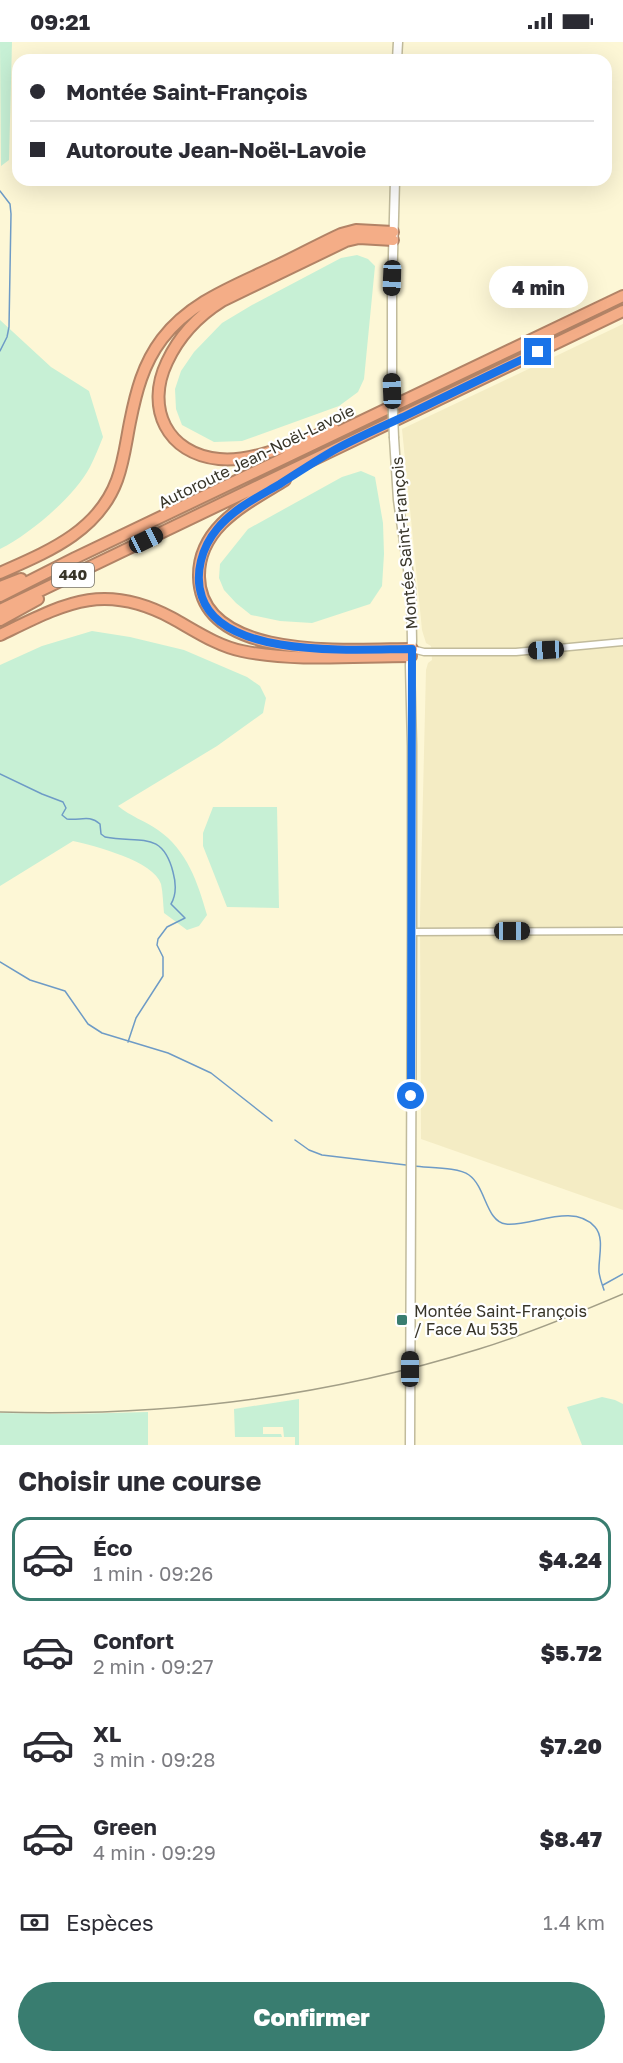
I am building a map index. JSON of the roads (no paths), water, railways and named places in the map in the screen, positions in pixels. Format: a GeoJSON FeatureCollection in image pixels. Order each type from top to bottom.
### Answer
{"type":"FeatureCollection","features":[{"type":"Feature","properties":{"kind":"highway"},"geometry":{"type":"LineString","coordinates":[[0,573],[70,538],[87,526],[104,505],[120,473],[136,390],[143,372],[157,345],[181,318],[209,298],[341,234],[356,230],[393,236]]}},
{"type":"Feature","properties":{"kind":"highway"},"geometry":{"type":"LineString","coordinates":[[372,417],[260,454],[238,459],[219,459],[196,454],[178,444],[161,418],[159,392],[164,367],[180,340],[196,321],[218,304],[346,241],[393,236]]}},
{"type":"Feature","properties":{"kind":"highway","name":"Autoroute Jean-Noël-Lavoie"},"geometry":{"type":"LineString","coordinates":[[0,596],[623,296]]}},
{"type":"Feature","properties":{"kind":"highway","name":"Autoroute Jean-Noël-Lavoie"},"geometry":{"type":"LineString","coordinates":[[0,610],[623,311]]}},
{"type":"Feature","properties":{"kind":"highway"},"geometry":{"type":"LineString","coordinates":[[337,448],[241,508],[216,529],[205,547],[201,562],[200,584],[204,601],[213,614],[229,627],[276,644],[310,648],[411,652]]}},
{"type":"Feature","properties":{"kind":"highway"},"geometry":{"type":"LineString","coordinates":[[0,620],[146,540]]}},
{"type":"Feature","properties":{"kind":"highway"},"geometry":{"type":"LineString","coordinates":[[0,587],[75,558]]}},
{"type":"Feature","properties":{"kind":"highway"},"geometry":{"type":"LineString","coordinates":[[0,635],[70,603],[107,598],[153,608],[219,644],[244,652],[297,656],[411,652]]}},
{"type":"Feature","properties":{"kind":"street","name":"Montée Saint-François"},"geometry":{"type":"LineString","coordinates":[[395,186],[392,391],[399,508],[411,590],[410,1445]]}},
{"type":"Feature","properties":{"kind":"street"},"geometry":{"type":"LineString","coordinates":[[411,652],[516,652],[623,642]]}},
{"type":"Feature","properties":{"kind":"street"},"geometry":{"type":"LineString","coordinates":[[412,932],[623,931]]}},
{"type":"Feature","properties":{"kind":"waterway"},"geometry":{"type":"LineString","coordinates":[[0,191],[10,204],[11,214],[9,327],[0,351]]}},
{"type":"Feature","properties":{"kind":"waterway"},"geometry":{"type":"LineString","coordinates":[[0,774],[63,802],[66,808],[62,815],[67,819],[92,819],[100,824],[101,834],[105,837],[147,841],[162,849],[168,858],[175,884],[171,904],[185,918],[167,927],[158,939],[157,945],[163,957],[163,976],[136,1018],[128,1042]]}},
{"type":"Feature","properties":{"kind":"waterway"},"geometry":{"type":"LineString","coordinates":[[0,962],[30,980],[65,991],[88,1024],[102,1033],[168,1053],[211,1073],[272,1121]]}},
{"type":"Feature","properties":{"kind":"waterway"},"geometry":{"type":"LineString","coordinates":[[295,1140],[309,1150],[322,1155],[406,1165]]}},
{"type":"Feature","properties":{"kind":"waterway"},"geometry":{"type":"LineString","coordinates":[[414,1166],[450,1169],[469,1175],[475,1180],[490,1211],[499,1222],[516,1224],[564,1216],[575,1216],[586,1220],[595,1227],[600,1237],[599,1272],[604,1290]]}},
{"type":"Feature","properties":{"kind":"waterway"},"geometry":{"type":"LineString","coordinates":[[603,1285],[623,1274]]}},
{"type":"Feature","properties":{"kind":"railway"},"geometry":{"type":"LineString","coordinates":[[0,1412],[60,1413],[182,1407],[242,1400],[362,1380],[479,1349],[534,1330],[623,1294]]}},
{"type":"Feature","properties":{"kind":"place","name":"Montée Saint-François / Face Au 535"},"geometry":{"type":"Point","coordinates":[402,1320]}}]}
